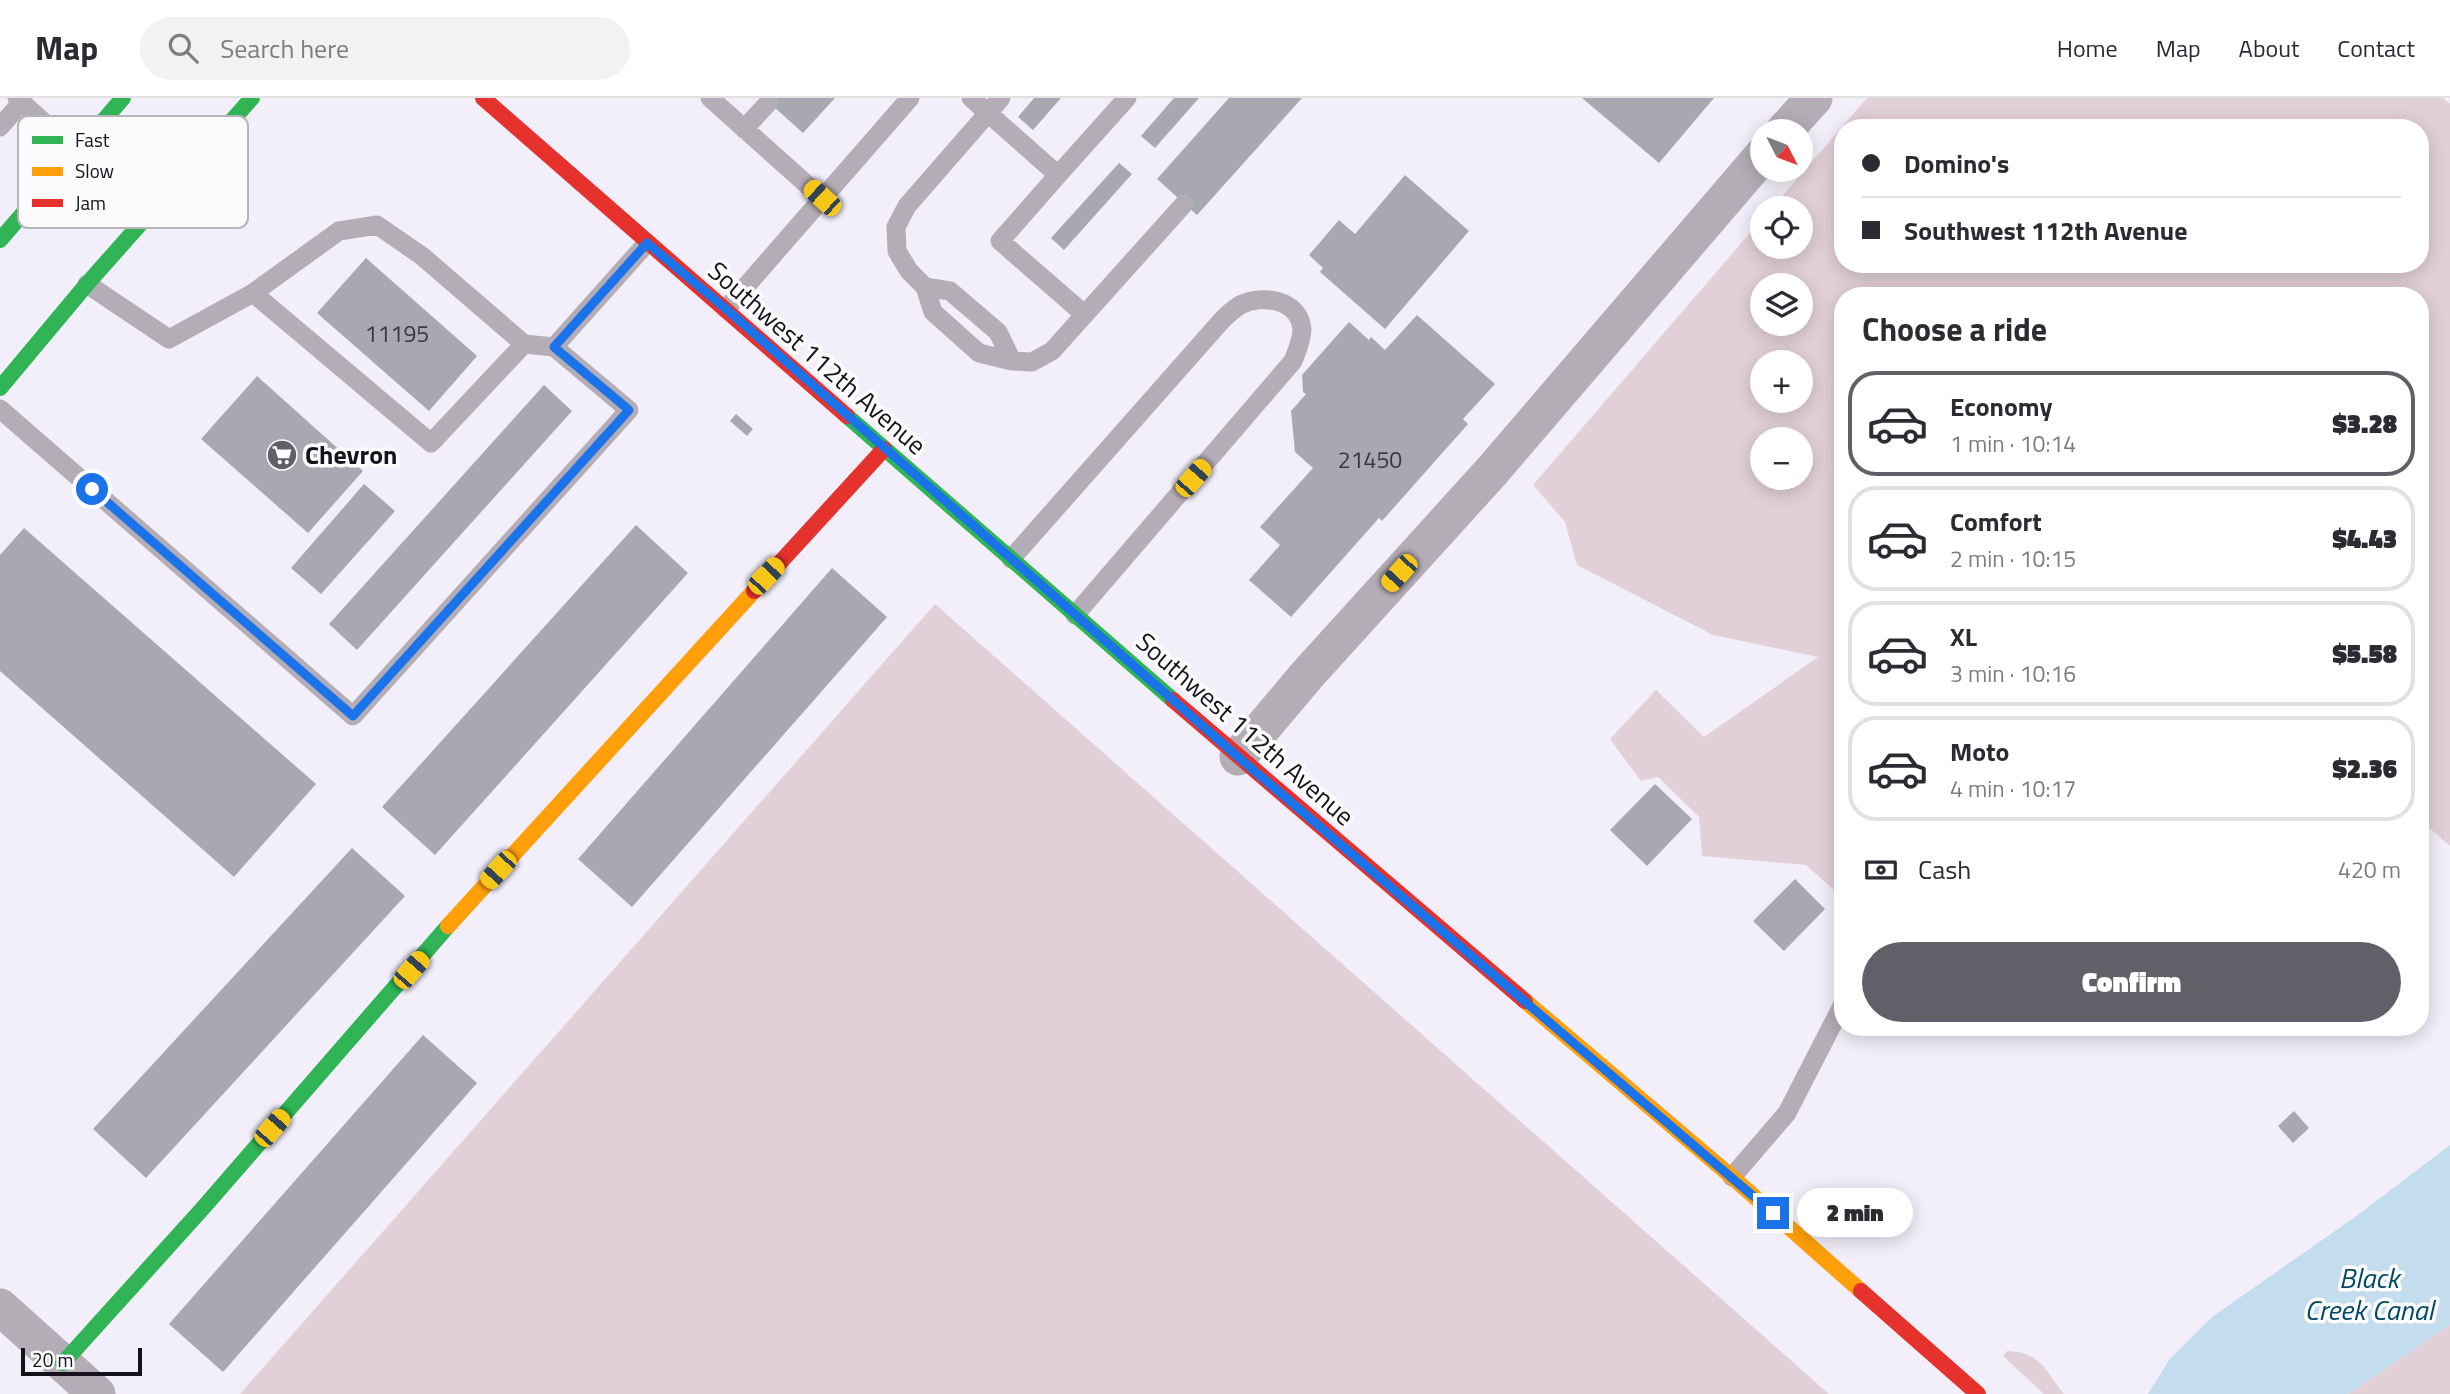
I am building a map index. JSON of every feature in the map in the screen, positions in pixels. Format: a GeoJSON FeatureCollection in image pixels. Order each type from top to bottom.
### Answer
{"type":"FeatureCollection","features":[{"type":"Feature","properties":{"kind":"main road"},"geometry":{"type":"LineString","coordinates":[[108,116],[123,98]]}},
{"type":"Feature","properties":{"kind":"main road"},"geometry":{"type":"LineString","coordinates":[[236,116],[252,98]]}},
{"type":"Feature","properties":{"kind":"main road","name":"Southwest 112th Avenue"},"geometry":{"type":"LineString","coordinates":[[483,98],[1238,757],[1732,1177],[1978,1394]]}},
{"type":"Feature","properties":{"kind":"main road"},"geometry":{"type":"LineString","coordinates":[[0,240],[18,219]]}},
{"type":"Feature","properties":{"kind":"main road"},"geometry":{"type":"LineString","coordinates":[[0,388],[137,228]]}},
{"type":"Feature","properties":{"kind":"main road"},"geometry":{"type":"LineString","coordinates":[[64,1363],[480,890],[884,449]]}},
{"type":"Feature","properties":{"kind":"street"},"geometry":{"type":"LineString","coordinates":[[1795,119],[1814,98]]}},
{"type":"Feature","properties":{"kind":"street"},"geometry":{"type":"LineString","coordinates":[[1238,757],[1492,471],[1750,170]]}},
{"type":"Feature","properties":{"kind":"street"},"geometry":{"type":"LineString","coordinates":[[0,1307],[97,1394]]}},
{"type":"Feature","properties":{"kind":"lane"},"geometry":{"type":"LineString","coordinates":[[710,98],[822,198]]}},
{"type":"Feature","properties":{"kind":"lane"},"geometry":{"type":"LineString","coordinates":[[726,309],[910,98]]}},
{"type":"Feature","properties":{"kind":"lane"},"geometry":{"type":"LineString","coordinates":[[971,98],[1058,175]]}},
{"type":"Feature","properties":{"kind":"lane"},"geometry":{"type":"LineString","coordinates":[[1001,98],[907,206],[896,227],[897,251],[909,271],[925,287],[933,312],[979,353],[1012,361],[1032,362],[1052,351],[1184,204]]}},
{"type":"Feature","properties":{"kind":"lane"},"geometry":{"type":"LineString","coordinates":[[1084,314],[1000,241],[1127,98]]}},
{"type":"Feature","properties":{"kind":"lane"},"geometry":{"type":"LineString","coordinates":[[0,127],[19,101],[36,116]]}},
{"type":"Feature","properties":{"kind":"lane"},"geometry":{"type":"LineString","coordinates":[[744,129],[768,102]]}},
{"type":"Feature","properties":{"kind":"lane"},"geometry":{"type":"LineString","coordinates":[[0,409],[353,716],[629,410],[554,347],[524,344],[422,256],[377,225],[340,231],[253,293],[169,339],[87,284]]}},
{"type":"Feature","properties":{"kind":"lane"},"geometry":{"type":"LineString","coordinates":[[554,347],[647,243]]}},
{"type":"Feature","properties":{"kind":"lane"},"geometry":{"type":"LineString","coordinates":[[925,287],[950,291],[998,332],[1012,361]]}},
{"type":"Feature","properties":{"kind":"lane"},"geometry":{"type":"LineString","coordinates":[[253,293],[431,443],[524,344]]}},
{"type":"Feature","properties":{"kind":"lane"},"geometry":{"type":"LineString","coordinates":[[1011,559],[1223,319],[1239,306],[1271,299],[1296,312],[1302,329],[1299,348],[1293,361],[1075,615]]}},
{"type":"Feature","properties":{"kind":"lane"},"geometry":{"type":"LineString","coordinates":[[1732,1177],[1787,1113],[1834,1022]]}},
{"type":"Feature","properties":{"kind":"shaded area"},"geometry":{"type":"Polygon","coordinates":[[[1867,98],[2443,98],[2450,104],[2450,846],[2429,828],[2429,287],[1834,287],[1834,890],[1806,865],[1702,856],[1699,817],[1658,777],[1641,781],[1610,739],[1656,690],[1704,737],[1818,657],[1713,635],[1577,565],[1565,522],[1533,485],[1750,233],[1750,259],[1813,259],[1813,196],[1782,196],[1794,182],[1813,182],[1813,161],[1834,136],[1834,273],[2429,273],[2429,119],[1849,119],[1867,98]]]}},
{"type":"Feature","properties":{"kind":"shaded area"},"geometry":{"type":"Polygon","coordinates":[[[935,604],[1829,1394],[240,1394],[935,604]]]}},
{"type":"Feature","properties":{"kind":"shaded area"},"geometry":{"type":"Polygon","coordinates":[[[2450,1325],[2450,1394],[2348,1394],[2450,1325]]]}},
{"type":"Feature","properties":{"kind":"shaded area"},"geometry":{"type":"Polygon","coordinates":[[[2007,1351],[2035,1359],[2047,1370],[2064,1394],[2044,1394],[2003,1356],[2007,1351]]]}},
{"type":"Feature","properties":{"kind":"water","name":"Black Creek Canal"},"geometry":{"type":"Polygon","coordinates":[[[2450,1145],[2450,1325],[2348,1394],[2148,1394],[2169,1360],[2212,1317],[2355,1217],[2450,1145]]]}},
{"type":"Feature","properties":{"kind":"building"},"geometry":{"type":"Polygon","coordinates":[[[764,98],[835,98],[803,133],[764,98]]]}},
{"type":"Feature","properties":{"kind":"building"},"geometry":{"type":"Polygon","coordinates":[[[1034,98],[1061,98],[1033,130],[1018,117],[1034,98]]]}},
{"type":"Feature","properties":{"kind":"building"},"geometry":{"type":"Polygon","coordinates":[[[1174,98],[1199,98],[1155,148],[1141,136],[1174,98]]]}},
{"type":"Feature","properties":{"kind":"building"},"geometry":{"type":"Polygon","coordinates":[[[1229,98],[1302,98],[1197,215],[1157,179],[1229,98]]]}},
{"type":"Feature","properties":{"kind":"building"},"geometry":{"type":"Polygon","coordinates":[[[1582,98],[1714,98],[1659,163],[1582,98]]]}},
{"type":"Feature","properties":{"kind":"building"},"geometry":{"type":"Polygon","coordinates":[[[1119,163],[1132,174],[1064,250],[1051,238],[1119,163]]]}},
{"type":"Feature","properties":{"kind":"building"},"geometry":{"type":"Polygon","coordinates":[[[1405,175],[1469,231],[1385,329],[1320,272],[1323,268],[1309,255],[1339,220],[1355,234],[1405,175]]]}},
{"type":"Feature","properties":{"kind":"building","name":"Chevron"},"geometry":{"type":"Polygon","coordinates":[[[366,258],[477,356],[429,411],[317,313],[366,258]]]}},
{"type":"Feature","properties":{"kind":"building"},"geometry":{"type":"Polygon","coordinates":[[[1417,315],[1495,384],[1463,419],[1468,424],[1382,521],[1379,518],[1291,617],[1249,580],[1280,545],[1260,527],[1313,468],[1295,452],[1291,411],[1306,394],[1303,392],[1302,375],[1349,322],[1385,350],[1417,315]]]}},
{"type":"Feature","properties":{"kind":"building","name":"Chevron"},"geometry":{"type":"Polygon","coordinates":[[[257,376],[363,471],[308,533],[201,439],[257,376]]]}},
{"type":"Feature","properties":{"kind":"building"},"geometry":{"type":"Polygon","coordinates":[[[544,385],[572,411],[357,650],[329,624],[544,385]]]}},
{"type":"Feature","properties":{"kind":"building"},"geometry":{"type":"Polygon","coordinates":[[[736,414],[753,429],[747,436],[730,421],[736,414]]]}},
{"type":"Feature","properties":{"kind":"building"},"geometry":{"type":"Polygon","coordinates":[[[364,484],[395,511],[321,594],[291,568],[364,484]]]}},
{"type":"Feature","properties":{"kind":"building"},"geometry":{"type":"Polygon","coordinates":[[[636,525],[688,573],[435,855],[382,807],[636,525]]]}},
{"type":"Feature","properties":{"kind":"building"},"geometry":{"type":"Polygon","coordinates":[[[24,528],[316,784],[234,877],[0,671],[0,555],[24,528]]]}},
{"type":"Feature","properties":{"kind":"building"},"geometry":{"type":"Polygon","coordinates":[[[832,568],[887,617],[632,907],[578,859],[832,568]]]}},
{"type":"Feature","properties":{"kind":"building"},"geometry":{"type":"Polygon","coordinates":[[[1655,784],[1692,819],[1647,866],[1610,830],[1655,784]]]}},
{"type":"Feature","properties":{"kind":"building"},"geometry":{"type":"Polygon","coordinates":[[[352,848],[405,896],[146,1178],[93,1129],[352,848]]]}},
{"type":"Feature","properties":{"kind":"building"},"geometry":{"type":"Polygon","coordinates":[[[1795,879],[1825,909],[1784,951],[1753,921],[1795,879]]]}},
{"type":"Feature","properties":{"kind":"building"},"geometry":{"type":"Polygon","coordinates":[[[423,1035],[477,1083],[223,1372],[169,1324],[423,1035]]]}},
{"type":"Feature","properties":{"kind":"building"},"geometry":{"type":"Polygon","coordinates":[[[2294,1111],[2309,1128],[2293,1143],[2278,1126],[2294,1111]]]}},
{"type":"Feature","properties":{"kind":"traffic: fast"},"geometry":{"type":"LineString","coordinates":[[107,116],[123,98]]}},
{"type":"Feature","properties":{"kind":"traffic: fast"},"geometry":{"type":"LineString","coordinates":[[236,116],[252,98]]}},
{"type":"Feature","properties":{"kind":"traffic: fast"},"geometry":{"type":"LineString","coordinates":[[0,240],[18,219]]}},
{"type":"Feature","properties":{"kind":"traffic: fast"},"geometry":{"type":"LineString","coordinates":[[0,388],[137,228]]}},
{"type":"Feature","properties":{"kind":"traffic: fast"},"geometry":{"type":"LineString","coordinates":[[847,416],[1173,700]]}},
{"type":"Feature","properties":{"kind":"traffic: fast"},"geometry":{"type":"LineString","coordinates":[[63,1363],[203,1208],[448,926]]}},
{"type":"Feature","properties":{"kind":"traffic: slow"},"geometry":{"type":"LineString","coordinates":[[448,926],[754,591]]}},
{"type":"Feature","properties":{"kind":"traffic: slow"},"geometry":{"type":"LineString","coordinates":[[1525,1001],[1861,1291]]}},
{"type":"Feature","properties":{"kind":"traffic: jam"},"geometry":{"type":"LineString","coordinates":[[483,98],[847,416]]}},
{"type":"Feature","properties":{"kind":"traffic: jam"},"geometry":{"type":"LineString","coordinates":[[754,591],[884,449]]}},
{"type":"Feature","properties":{"kind":"traffic: jam"},"geometry":{"type":"LineString","coordinates":[[1173,700],[1525,1001]]}},
{"type":"Feature","properties":{"kind":"traffic: jam"},"geometry":{"type":"LineString","coordinates":[[1861,1291],[1978,1394]]}},
{"type":"Feature","properties":{"kind":"place","name":"Chevron"},"geometry":{"type":"Point","coordinates":[282,455]}},
{"type":"Feature","properties":{"kind":"route"},"geometry":{"type":"LineString","coordinates":[[92,489],[353,716],[629,410],[554,347],[647,243],[1238,757],[1773,1213]]}}]}
